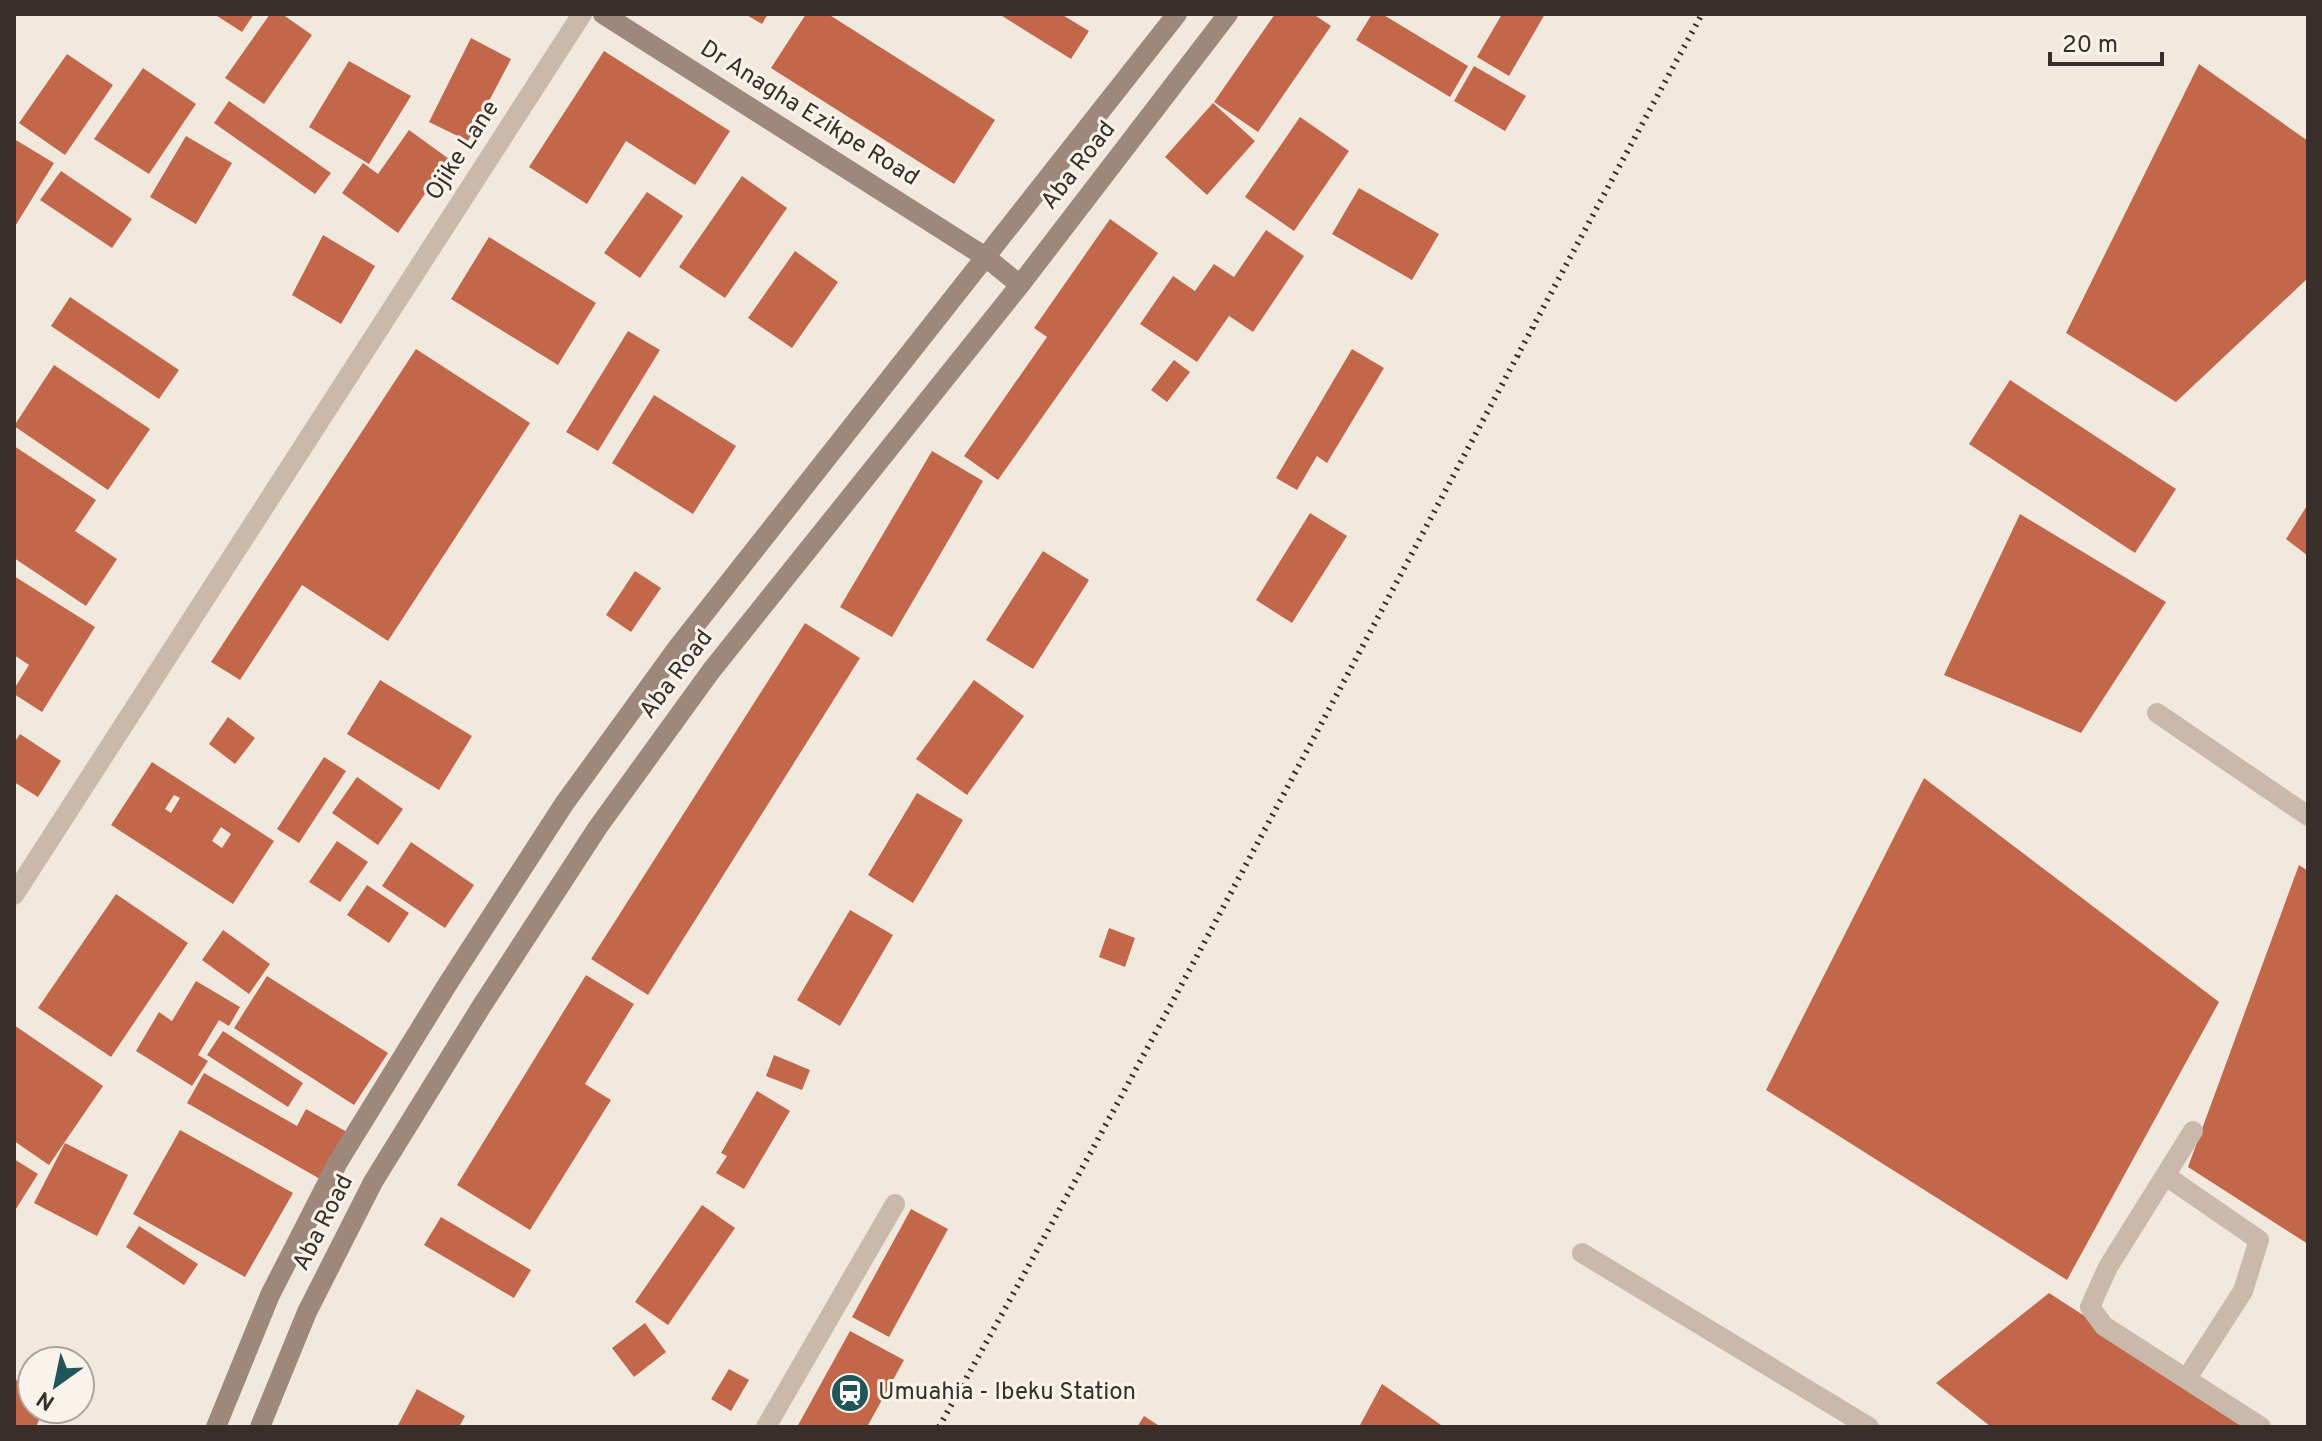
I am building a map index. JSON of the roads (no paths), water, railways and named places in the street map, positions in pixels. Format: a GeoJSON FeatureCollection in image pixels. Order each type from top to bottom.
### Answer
{"type":"FeatureCollection","features":[{"type":"Feature","properties":{"kind":"main road","name":"Dr Anagha Ezikpe Road"},"geometry":{"type":"LineString","coordinates":[[603,14],[987,258],[1020,285]]}},
{"type":"Feature","properties":{"kind":"main road","name":"Aba Road"},"geometry":{"type":"LineString","coordinates":[[216,1427],[270,1295],[338,1162],[564,804],[678,647],[1177,14]]}},
{"type":"Feature","properties":{"kind":"main road","name":"Aba Road"},"geometry":{"type":"LineString","coordinates":[[260,1427],[307,1312],[373,1182],[489,994],[598,827],[711,671],[1020,285],[1228,14]]}},
{"type":"Feature","properties":{"kind":"street","name":"Ojike Lane"},"geometry":{"type":"LineString","coordinates":[[14,895],[582,14]]}},
{"type":"Feature","properties":{"kind":"street"},"geometry":{"type":"LineString","coordinates":[[2157,713],[2308,816]]}},
{"type":"Feature","properties":{"kind":"street"},"geometry":{"type":"LineString","coordinates":[[2193,1131],[2108,1267],[2090,1307],[2104,1326],[2261,1427]]}},
{"type":"Feature","properties":{"kind":"street"},"geometry":{"type":"LineString","coordinates":[[2166,1176],[2259,1240],[2243,1291],[2187,1378]]}},
{"type":"Feature","properties":{"kind":"street"},"geometry":{"type":"LineString","coordinates":[[766,1427],[895,1204]]}},
{"type":"Feature","properties":{"kind":"street"},"geometry":{"type":"LineString","coordinates":[[1582,1253],[1869,1427]]}},
{"type":"Feature","properties":{"kind":"railway"},"geometry":{"type":"LineString","coordinates":[[939,1427],[1133,1075],[1702,14]]}},
{"type":"Feature","properties":{"kind":"place","name":"Umuahia - Ibeku Station"},"geometry":{"type":"Point","coordinates":[850,1393]}}]}
